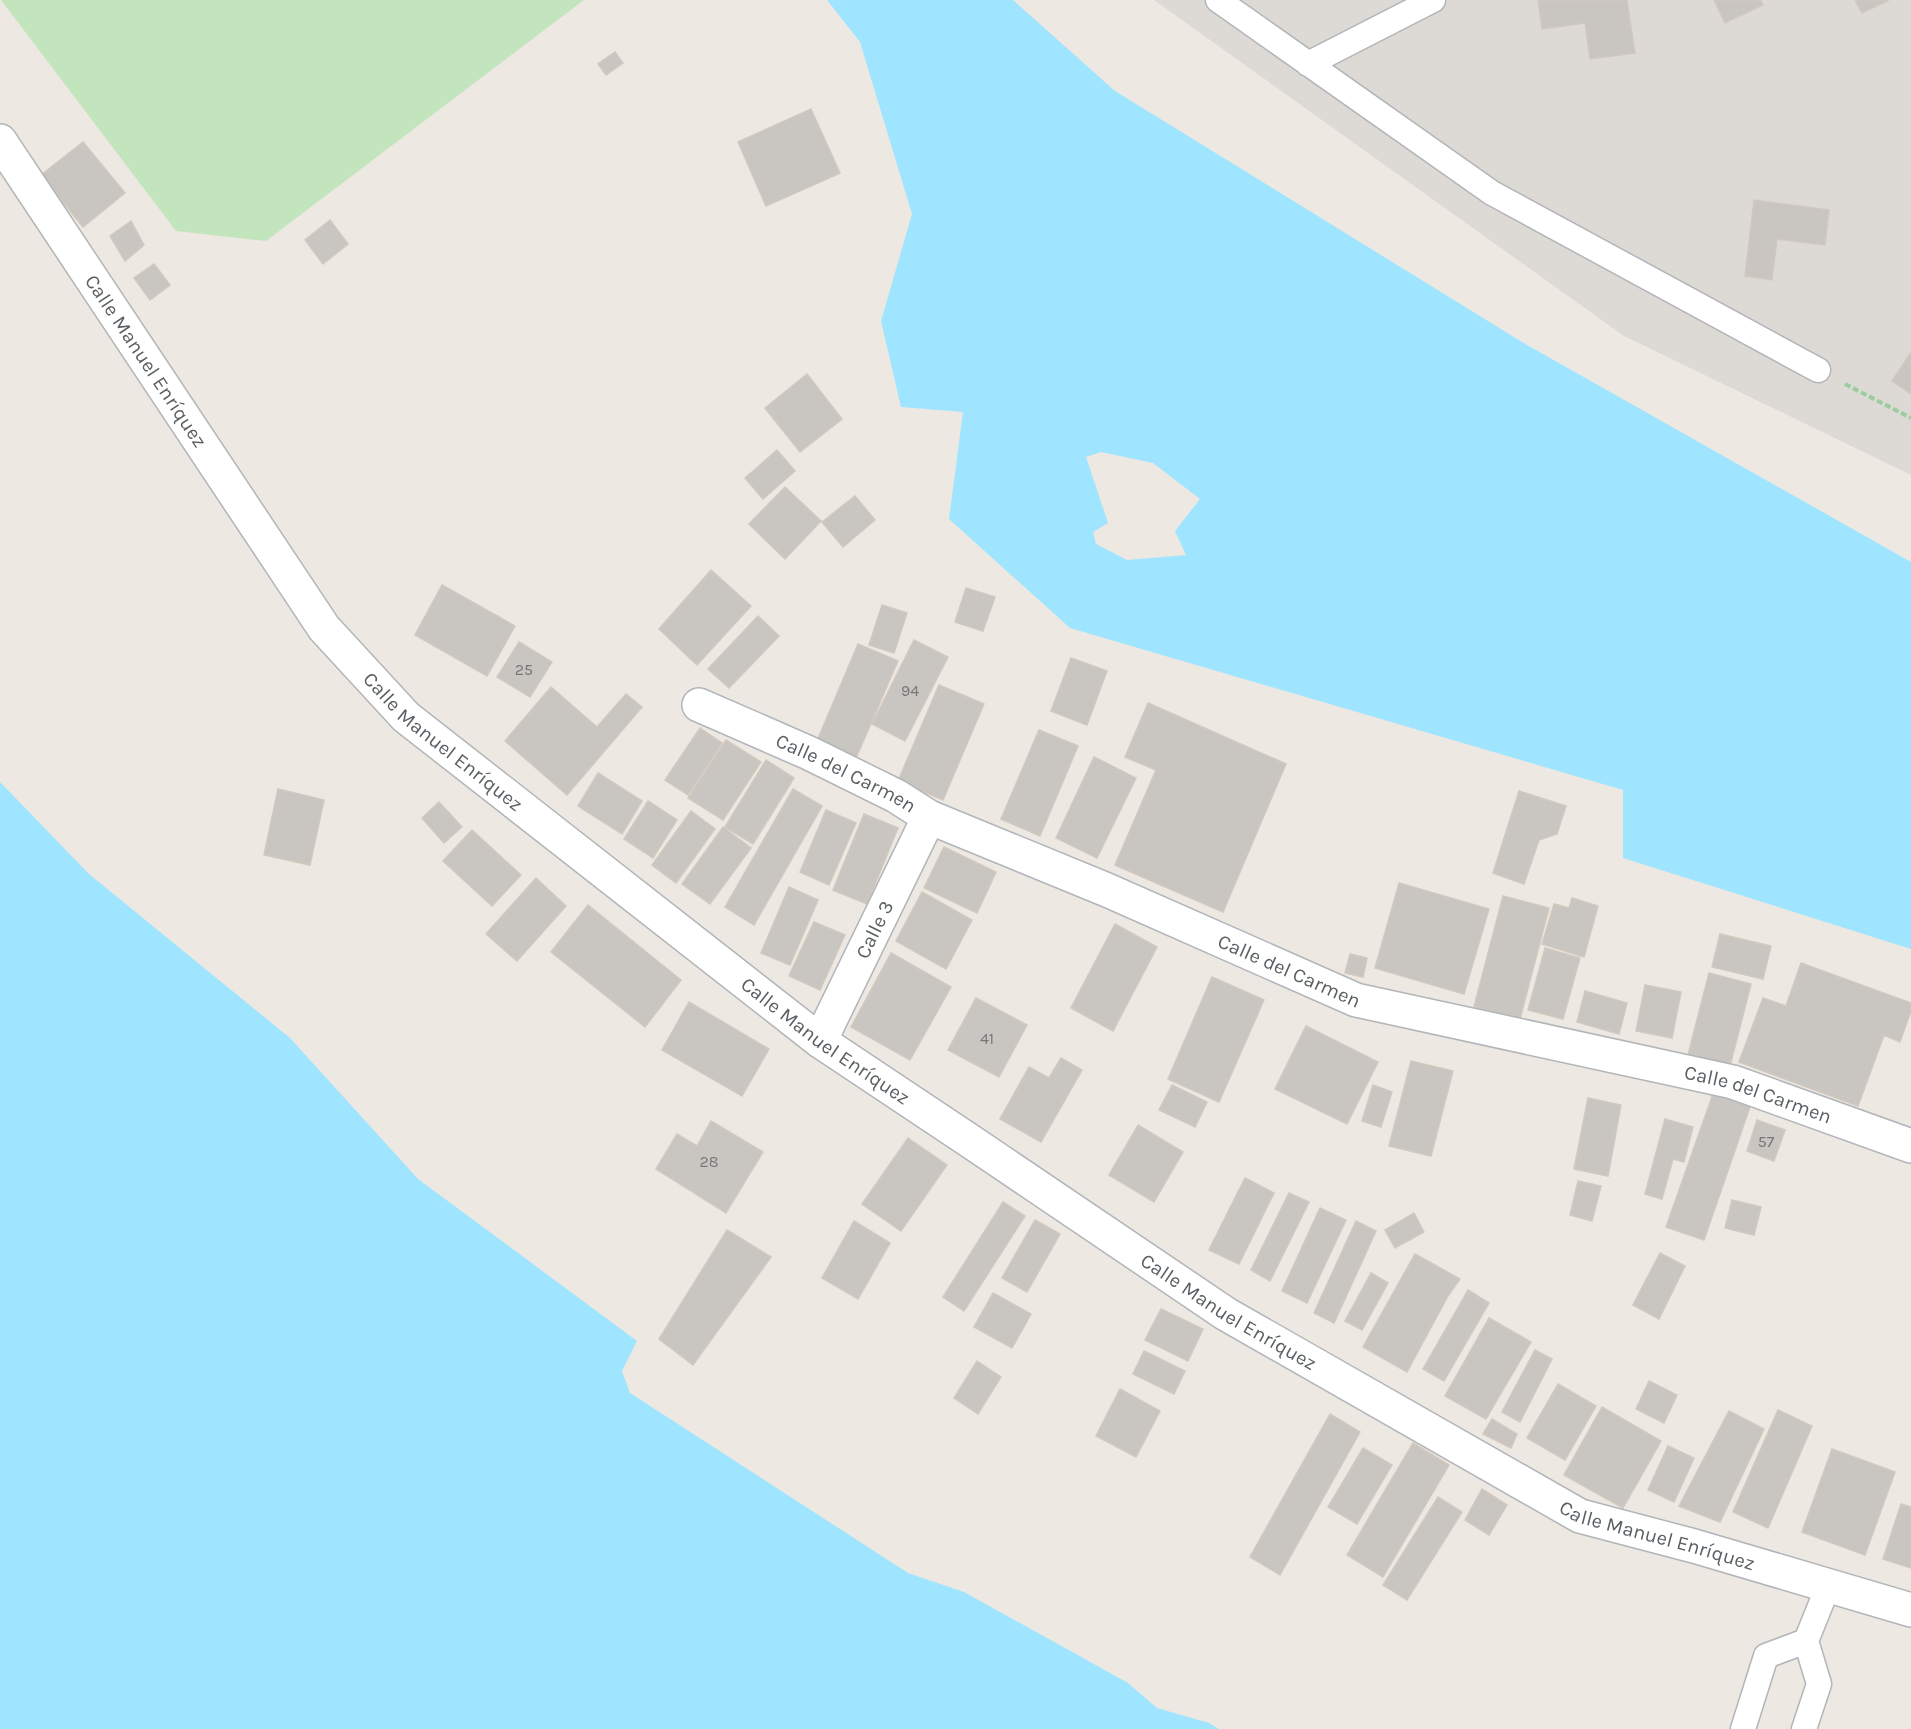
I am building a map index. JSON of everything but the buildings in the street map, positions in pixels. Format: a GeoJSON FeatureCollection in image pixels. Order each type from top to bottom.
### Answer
{"type":"FeatureCollection","features":[{"type":"Feature","properties":{"kind":"street","name":"Calle Manuel Enríquez"},"geometry":{"type":"LineString","coordinates":[[0,141],[324,628],[406,717],[820,1041],[1226,1314],[1580,1516],[1829,1584],[1911,1610]]}},
{"type":"Feature","properties":{"kind":"street","name":"Calle del Carmen"},"geometry":{"type":"LineString","coordinates":[[699,705],[809,753],[896,796],[929,817],[1107,890],[1356,1000],[1733,1082],[1911,1146]]}},
{"type":"Feature","properties":{"kind":"street","name":"Calle 3"},"geometry":{"type":"LineString","coordinates":[[820,1041],[929,817]]}},
{"type":"Feature","properties":{"kind":"lane"},"geometry":{"type":"LineString","coordinates":[[1218,0],[1492,193],[1818,370]]}},
{"type":"Feature","properties":{"kind":"lane"},"geometry":{"type":"LineString","coordinates":[[1308,64],[1433,0]]}},
{"type":"Feature","properties":{"kind":"lane"},"geometry":{"type":"LineString","coordinates":[[1804,1729],[1819,1684],[1806,1641],[1829,1584]]}},
{"type":"Feature","properties":{"kind":"lane"},"geometry":{"type":"LineString","coordinates":[[1743,1729],[1766,1656],[1806,1641]]}},
{"type":"Feature","properties":{"kind":"path"},"geometry":{"type":"LineString","coordinates":[[1818,370],[1911,418]]}},
{"type":"Feature","properties":{"kind":"shaded area"},"geometry":{"type":"Polygon","coordinates":[[[1154,0],[1911,0],[1911,475],[1624,336],[1154,0]]]}},
{"type":"Feature","properties":{"kind":"green space"},"geometry":{"type":"Polygon","coordinates":[[[1,0],[584,0],[266,241],[176,231],[1,0]]]}},
{"type":"Feature","properties":{"kind":"water"},"geometry":{"type":"Polygon","coordinates":[[[827,0],[1013,0],[1115,91],[1522,342],[1911,562],[1911,949],[1623,858],[1623,790],[1070,628],[949,519],[963,412],[901,407],[881,321],[912,214],[860,42],[827,0]],[[1101,452],[1086,457],[1108,523],[1093,532],[1096,544],[1127,560],[1186,555],[1175,531],[1200,499],[1153,463],[1101,452]]]}},
{"type":"Feature","properties":{"kind":"water"},"geometry":{"type":"Polygon","coordinates":[[[0,782],[89,874],[290,1038],[418,1179],[637,1341],[622,1371],[630,1393],[908,1573],[964,1592],[1128,1683],[1157,1708],[1209,1723],[1219,1729],[0,1729],[0,782]]]}}]}
